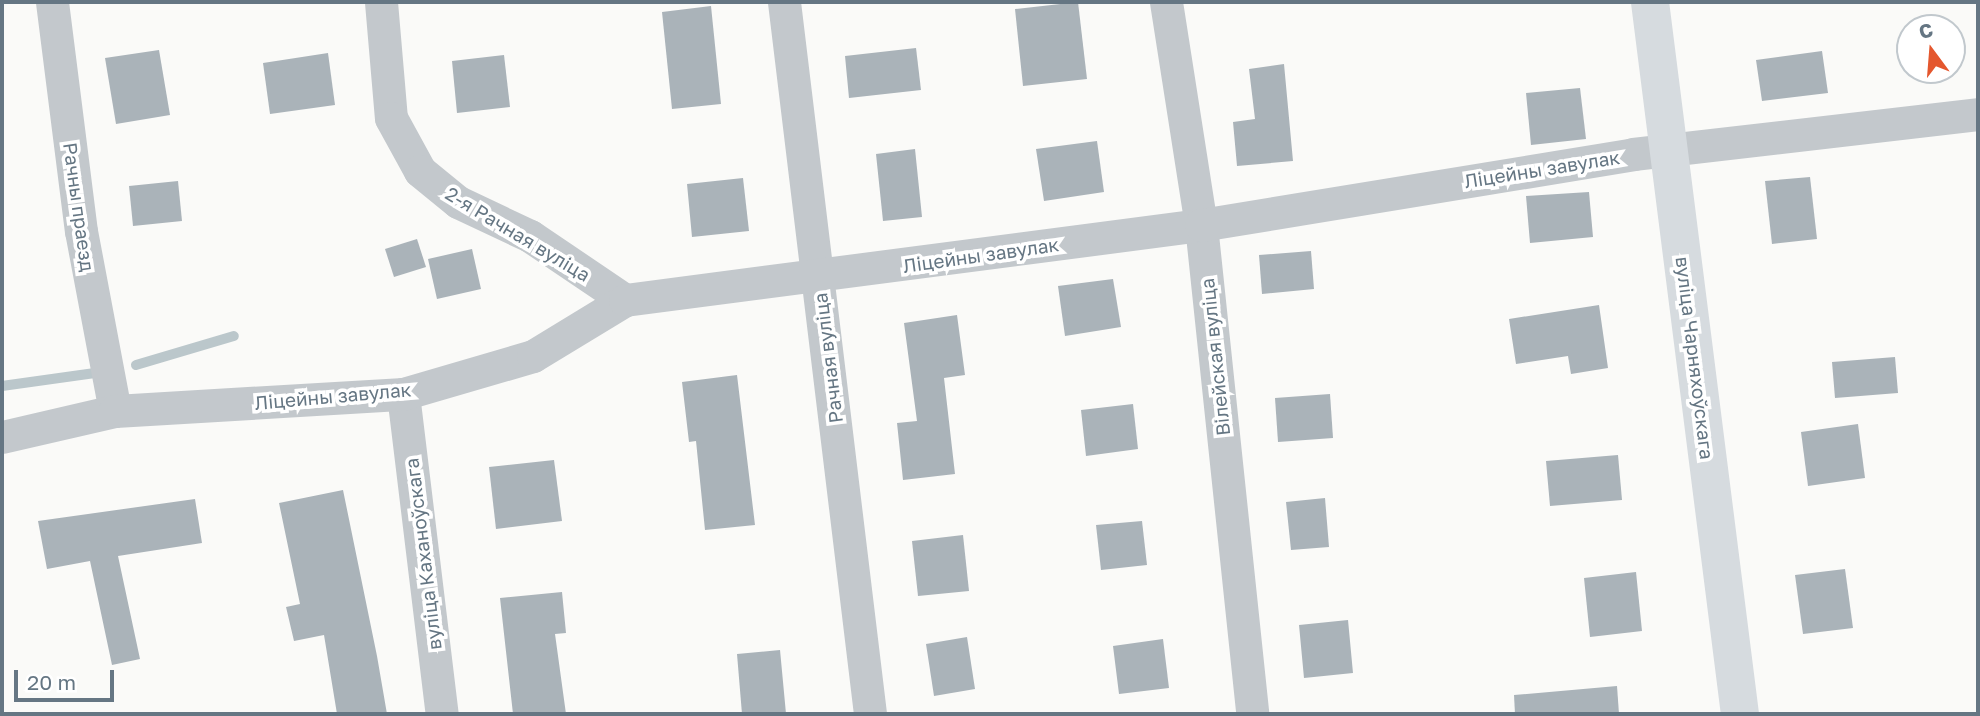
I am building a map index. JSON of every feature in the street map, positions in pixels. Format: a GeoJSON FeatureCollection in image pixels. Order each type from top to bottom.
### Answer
{"type":"FeatureCollection","features":[{"type":"Feature","properties":{"kind":"main road","name":"вуліца Чарняхоўскага"},"geometry":{"type":"LineString","coordinates":[[1650,2],[1740,714]]}},
{"type":"Feature","properties":{"kind":"street","name":"Рачны праезд"},"geometry":{"type":"LineString","coordinates":[[52,2],[81,231],[116,411]]}},
{"type":"Feature","properties":{"kind":"street","name":"2-я Рачная вуліца"},"geometry":{"type":"LineString","coordinates":[[381,2],[391,118],[419,170],[458,202],[530,236],[625,300]]}},
{"type":"Feature","properties":{"kind":"street","name":"Рачная вуліца"},"geometry":{"type":"LineString","coordinates":[[784,2],[870,714]]}},
{"type":"Feature","properties":{"kind":"street","name":"Вілейская вуліца"},"geometry":{"type":"LineString","coordinates":[[1166,2],[1200,225],[1252,714]]}},
{"type":"Feature","properties":{"kind":"street","name":"Ліцейны завулак"},"geometry":{"type":"LineString","coordinates":[[2,437],[116,411],[403,394],[533,356],[625,300],[818,277],[1200,225],[1668,149],[1978,114]]}},
{"type":"Feature","properties":{"kind":"street","name":"вуліца Каханоўскага"},"geometry":{"type":"LineString","coordinates":[[403,394],[442,714]]}},
{"type":"Feature","properties":{"kind":"building"},"geometry":{"type":"Polygon","coordinates":[[[1078,2],[1087,79],[1023,86],[1015,9],[1078,2]]]}},
{"type":"Feature","properties":{"kind":"building"},"geometry":{"type":"Polygon","coordinates":[[[711,6],[721,104],[672,109],[662,12],[711,6]]]}},
{"type":"Feature","properties":{"kind":"building"},"geometry":{"type":"Polygon","coordinates":[[[916,48],[921,90],[849,98],[845,56],[916,48]]]}},
{"type":"Feature","properties":{"kind":"building"},"geometry":{"type":"Polygon","coordinates":[[[159,50],[170,115],[116,124],[105,58],[159,50]]]}},
{"type":"Feature","properties":{"kind":"building"},"geometry":{"type":"Polygon","coordinates":[[[1822,51],[1828,93],[1762,101],[1756,60],[1822,51]]]}},
{"type":"Feature","properties":{"kind":"building"},"geometry":{"type":"Polygon","coordinates":[[[328,53],[335,105],[270,114],[263,63],[328,53]]]}},
{"type":"Feature","properties":{"kind":"building"},"geometry":{"type":"Polygon","coordinates":[[[504,55],[510,107],[457,113],[452,61],[504,55]]]}},
{"type":"Feature","properties":{"kind":"building"},"geometry":{"type":"Polygon","coordinates":[[[1284,64],[1293,161],[1237,166],[1233,122],[1255,119],[1249,69],[1284,64]]]}},
{"type":"Feature","properties":{"kind":"building"},"geometry":{"type":"Polygon","coordinates":[[[1580,88],[1586,139],[1531,145],[1526,93],[1580,88]]]}},
{"type":"Feature","properties":{"kind":"building"},"geometry":{"type":"Polygon","coordinates":[[[1097,141],[1104,192],[1044,201],[1036,149],[1097,141]]]}},
{"type":"Feature","properties":{"kind":"building"},"geometry":{"type":"Polygon","coordinates":[[[915,149],[922,217],[883,221],[876,154],[915,149]]]}},
{"type":"Feature","properties":{"kind":"building"},"geometry":{"type":"Polygon","coordinates":[[[1810,177],[1817,239],[1772,244],[1765,181],[1810,177]]]}},
{"type":"Feature","properties":{"kind":"building"},"geometry":{"type":"Polygon","coordinates":[[[743,178],[749,231],[692,237],[687,184],[743,178]]]}},
{"type":"Feature","properties":{"kind":"building"},"geometry":{"type":"Polygon","coordinates":[[[178,181],[182,221],[133,226],[129,186],[178,181]]]}},
{"type":"Feature","properties":{"kind":"building"},"geometry":{"type":"Polygon","coordinates":[[[1589,192],[1593,237],[1530,243],[1526,196],[1589,192]]]}},
{"type":"Feature","properties":{"kind":"building"},"geometry":{"type":"Polygon","coordinates":[[[417,239],[426,267],[394,277],[385,249],[417,239]]]}},
{"type":"Feature","properties":{"kind":"building"},"geometry":{"type":"Polygon","coordinates":[[[472,249],[481,289],[437,299],[428,259],[472,249]]]}},
{"type":"Feature","properties":{"kind":"building"},"geometry":{"type":"Polygon","coordinates":[[[1311,251],[1314,289],[1262,294],[1259,255],[1311,251]]]}},
{"type":"Feature","properties":{"kind":"building"},"geometry":{"type":"Polygon","coordinates":[[[1113,279],[1121,327],[1065,336],[1058,286],[1113,279]]]}},
{"type":"Feature","properties":{"kind":"building"},"geometry":{"type":"Polygon","coordinates":[[[1599,305],[1608,368],[1571,374],[1568,356],[1516,364],[1509,319],[1599,305]]]}},
{"type":"Feature","properties":{"kind":"building"},"geometry":{"type":"Polygon","coordinates":[[[957,315],[965,375],[944,378],[955,474],[903,480],[897,423],[917,421],[904,323],[957,315]]]}},
{"type":"Feature","properties":{"kind":"building"},"geometry":{"type":"Polygon","coordinates":[[[1895,357],[1898,393],[1835,398],[1832,362],[1895,357]]]}},
{"type":"Feature","properties":{"kind":"building"},"geometry":{"type":"Polygon","coordinates":[[[737,375],[755,525],[705,530],[696,441],[689,442],[682,382],[737,375]]]}},
{"type":"Feature","properties":{"kind":"building"},"geometry":{"type":"Polygon","coordinates":[[[1330,394],[1333,438],[1278,442],[1275,398],[1330,394]]]}},
{"type":"Feature","properties":{"kind":"building"},"geometry":{"type":"Polygon","coordinates":[[[1133,404],[1138,449],[1086,456],[1081,410],[1133,404]]]}},
{"type":"Feature","properties":{"kind":"building"},"geometry":{"type":"Polygon","coordinates":[[[1858,424],[1865,478],[1808,486],[1801,432],[1858,424]]]}},
{"type":"Feature","properties":{"kind":"building"},"geometry":{"type":"Polygon","coordinates":[[[1618,455],[1622,500],[1550,506],[1546,461],[1618,455]]]}},
{"type":"Feature","properties":{"kind":"building"},"geometry":{"type":"Polygon","coordinates":[[[554,460],[562,521],[496,529],[489,467],[554,460]]]}},
{"type":"Feature","properties":{"kind":"building"},"geometry":{"type":"Polygon","coordinates":[[[343,490],[387,714],[337,714],[324,635],[294,641],[286,607],[300,604],[279,503],[343,490]]]}},
{"type":"Feature","properties":{"kind":"building"},"geometry":{"type":"Polygon","coordinates":[[[1325,498],[1329,547],[1291,550],[1286,502],[1325,498]]]}},
{"type":"Feature","properties":{"kind":"building"},"geometry":{"type":"Polygon","coordinates":[[[195,499],[202,543],[118,556],[140,659],[112,665],[90,561],[47,569],[38,521],[195,499]]]}},
{"type":"Feature","properties":{"kind":"building"},"geometry":{"type":"Polygon","coordinates":[[[1142,521],[1147,565],[1101,570],[1096,525],[1142,521]]]}},
{"type":"Feature","properties":{"kind":"building"},"geometry":{"type":"Polygon","coordinates":[[[963,535],[969,591],[918,596],[912,541],[963,535]]]}},
{"type":"Feature","properties":{"kind":"building"},"geometry":{"type":"Polygon","coordinates":[[[1845,569],[1853,628],[1803,634],[1795,575],[1845,569]]]}},
{"type":"Feature","properties":{"kind":"building"},"geometry":{"type":"Polygon","coordinates":[[[1636,572],[1642,631],[1590,637],[1584,578],[1636,572]]]}},
{"type":"Feature","properties":{"kind":"building"},"geometry":{"type":"Polygon","coordinates":[[[562,592],[566,633],[555,634],[566,714],[513,714],[500,598],[562,592]]]}},
{"type":"Feature","properties":{"kind":"building"},"geometry":{"type":"Polygon","coordinates":[[[1348,620],[1353,673],[1304,678],[1299,625],[1348,620]]]}},
{"type":"Feature","properties":{"kind":"building"},"geometry":{"type":"Polygon","coordinates":[[[967,637],[975,689],[934,696],[926,644],[967,637]]]}},
{"type":"Feature","properties":{"kind":"building"},"geometry":{"type":"Polygon","coordinates":[[[1163,639],[1169,688],[1119,694],[1113,646],[1163,639]]]}},
{"type":"Feature","properties":{"kind":"building"},"geometry":{"type":"Polygon","coordinates":[[[780,650],[786,714],[742,714],[737,654],[780,650]]]}},
{"type":"Feature","properties":{"kind":"building"},"geometry":{"type":"Polygon","coordinates":[[[1617,686],[1619,714],[1515,714],[1514,695],[1617,686]]]}},
{"type":"Feature","properties":{"kind":"waterway"},"geometry":{"type":"LineString","coordinates":[[136,365],[234,336]]}},
{"type":"Feature","properties":{"kind":"waterway"},"geometry":{"type":"LineString","coordinates":[[2,386],[102,372]]}}]}
